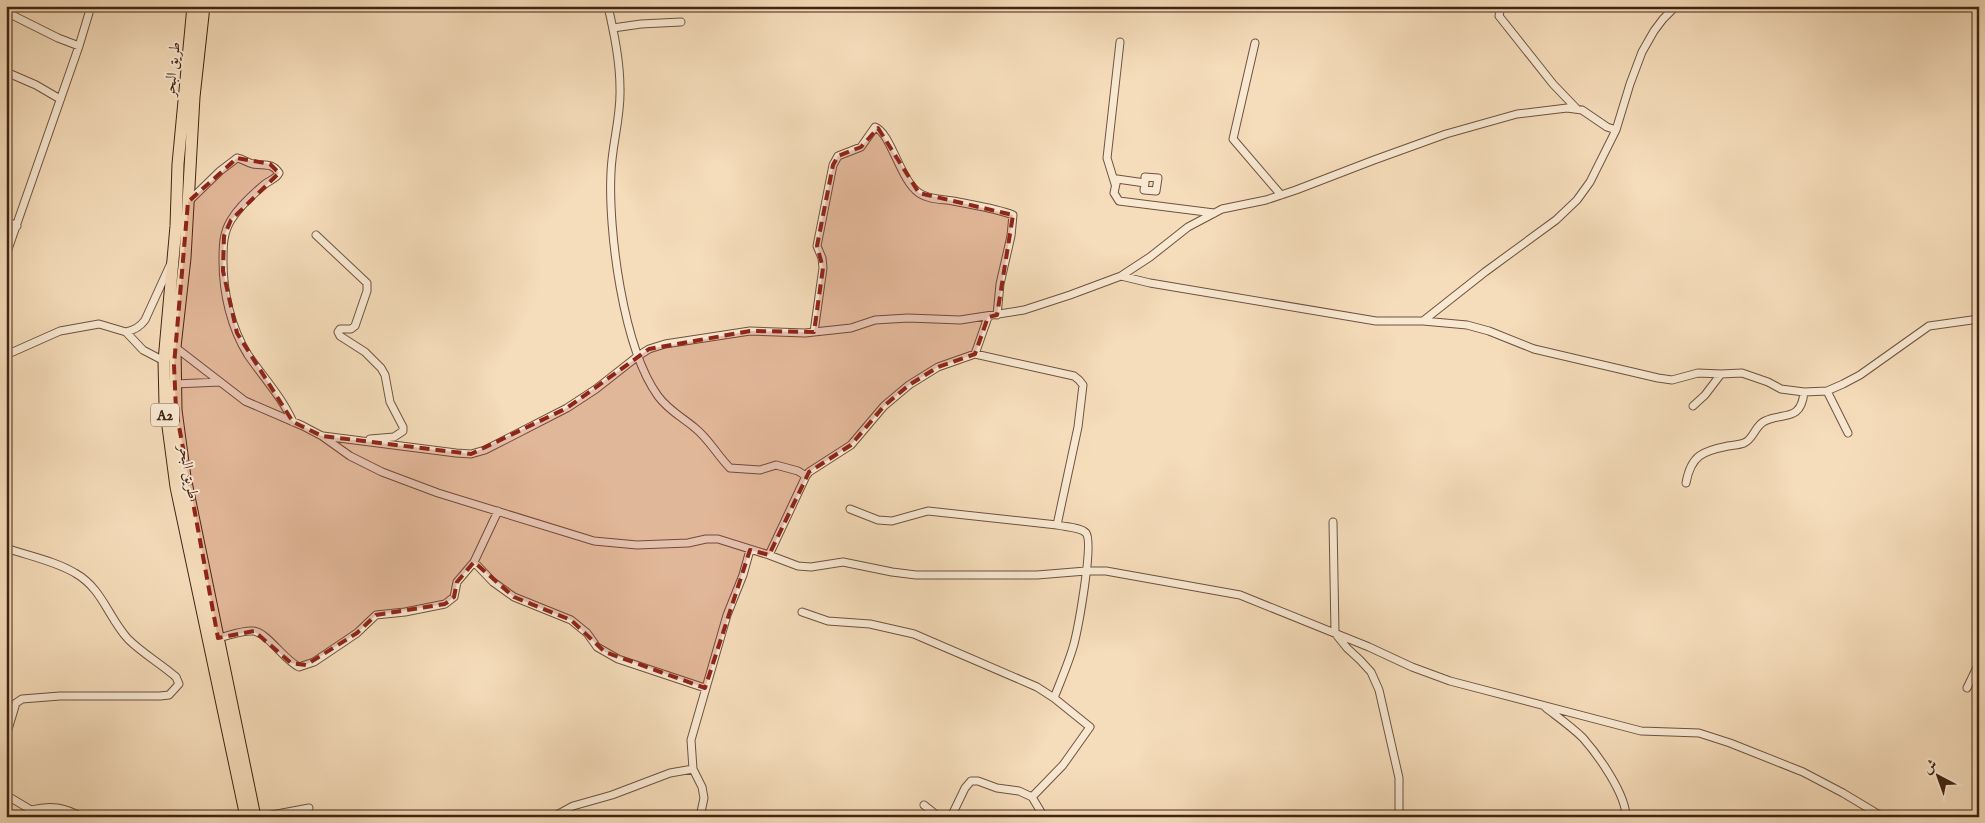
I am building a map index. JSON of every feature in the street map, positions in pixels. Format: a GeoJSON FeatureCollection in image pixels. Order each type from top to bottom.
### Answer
{"type":"FeatureCollection","features":[{"type":"Feature","properties":{"kind":"highway","name":"طريق البحر"},"geometry":{"type":"LineString","coordinates":[[193,6],[195,36],[164,361],[164,404],[173,472],[246,817]]}},
{"type":"Feature","properties":{"kind":"highway","name":"طريق البحر"},"geometry":{"type":"LineString","coordinates":[[195,36],[204,6]]}},
{"type":"Feature","properties":{"kind":"highway","name":"طريق البحر"},"geometry":{"type":"LineString","coordinates":[[187,123],[188,202],[185,258],[175,347],[176,410],[185,477],[255,817]]}},
{"type":"Feature","properties":{"kind":"street"},"geometry":{"type":"LineString","coordinates":[[6,256],[79,46],[89,12],[88,6]]}},
{"type":"Feature","properties":{"kind":"street"},"geometry":{"type":"LineString","coordinates":[[608,6],[613,28],[620,88],[619,113],[611,170],[611,205],[621,288],[638,356],[652,386],[663,402],[676,415],[695,428],[730,468],[760,470],[776,465],[798,471],[806,476]]}},
{"type":"Feature","properties":{"kind":"street"},"geometry":{"type":"LineString","coordinates":[[1501,6],[1498,16],[1553,84],[1576,108],[1590,114],[1607,127],[1616,130]]}},
{"type":"Feature","properties":{"kind":"street"},"geometry":{"type":"LineString","coordinates":[[1423,321],[1436,308],[1563,213],[1590,182],[1616,130],[1642,52],[1654,31],[1676,6]]}},
{"type":"Feature","properties":{"kind":"street"},"geometry":{"type":"LineString","coordinates":[[1977,6],[1979,12]]}},
{"type":"Feature","properties":{"kind":"street"},"geometry":{"type":"LineString","coordinates":[[6,12],[58,38],[79,46]]}},
{"type":"Feature","properties":{"kind":"street"},"geometry":{"type":"LineString","coordinates":[[613,28],[641,24],[681,22]]}},
{"type":"Feature","properties":{"kind":"street"},"geometry":{"type":"LineString","coordinates":[[1116,184],[1107,158],[1120,42]]}},
{"type":"Feature","properties":{"kind":"street"},"geometry":{"type":"LineString","coordinates":[[1255,43],[1233,139],[1281,195]]}},
{"type":"Feature","properties":{"kind":"street"},"geometry":{"type":"LineString","coordinates":[[6,72],[36,85],[60,99]]}},
{"type":"Feature","properties":{"kind":"street"},"geometry":{"type":"LineString","coordinates":[[322,436],[456,453],[476,453],[567,408],[596,389],[638,356],[649,349],[665,344],[750,330],[814,332],[851,328],[875,320],[908,318],[960,320],[1024,310],[1121,276],[1150,257],[1188,227],[1222,209],[1281,195],[1446,134],[1490,121],[1517,114],[1576,108]]}},
{"type":"Feature","properties":{"kind":"street"},"geometry":{"type":"LineString","coordinates":[[814,332],[823,268],[822,258],[817,246],[833,165],[838,156],[861,147],[875,127],[883,134],[908,180],[920,193],[929,198],[1013,215],[1014,218],[1000,284],[997,315]]}},
{"type":"Feature","properties":{"kind":"street"},"geometry":{"type":"LineString","coordinates":[[188,202],[220,171],[238,158],[253,164],[270,164],[279,172],[231,220],[224,236],[223,271],[231,319],[237,334],[249,356],[266,378],[293,422]]}},
{"type":"Feature","properties":{"kind":"street"},"geometry":{"type":"LineString","coordinates":[[1144,183],[1116,179],[1114,193],[1119,201],[1215,213]]}},
{"type":"Feature","properties":{"kind":"street"},"geometry":{"type":"LineString","coordinates":[[6,221],[17,226]]}},
{"type":"Feature","properties":{"kind":"street"},"geometry":{"type":"LineString","coordinates":[[316,235],[367,283],[367,291],[355,326],[351,329],[340,328],[338,332],[340,336],[365,352],[381,368],[385,376],[390,402],[403,428],[403,431],[394,437],[360,440]]}},
{"type":"Feature","properties":{"kind":"street"},"geometry":{"type":"LineString","coordinates":[[6,355],[60,331],[72,328],[99,324],[126,332],[134,331],[145,320],[173,260]]}},
{"type":"Feature","properties":{"kind":"street"},"geometry":{"type":"LineString","coordinates":[[1121,276],[1150,283],[1376,321],[1423,321],[1467,325],[1489,330],[1534,349],[1658,378],[1672,380],[1698,373],[1742,373],[1781,388],[1804,392],[1827,391],[1843,384],[1860,375],[1929,326],[1979,318]]}},
{"type":"Feature","properties":{"kind":"street"},"geometry":{"type":"LineString","coordinates":[[975,354],[988,317]]}},
{"type":"Feature","properties":{"kind":"street"},"geometry":{"type":"LineString","coordinates":[[126,332],[143,350],[164,361]]}},
{"type":"Feature","properties":{"kind":"street"},"geometry":{"type":"LineString","coordinates":[[175,347],[245,401],[322,436],[350,456],[382,472],[564,532],[612,544],[652,545],[688,543],[706,538],[718,539],[798,566],[811,567],[843,562],[916,575],[1037,575],[1106,571],[1240,595],[1450,681],[1641,731],[1699,733],[1730,743],[1802,772],[1843,793],[1883,817]]}},
{"type":"Feature","properties":{"kind":"street"},"geometry":{"type":"LineString","coordinates":[[769,555],[806,476],[817,466],[851,445],[884,406],[909,385],[938,367],[975,354],[1074,376],[1082,382],[1082,399],[1078,427],[1057,526]]}},
{"type":"Feature","properties":{"kind":"street"},"geometry":{"type":"LineString","coordinates":[[1693,406],[1705,395],[1721,374]]}},
{"type":"Feature","properties":{"kind":"street"},"geometry":{"type":"LineString","coordinates":[[175,384],[220,382]]}},
{"type":"Feature","properties":{"kind":"street"},"geometry":{"type":"LineString","coordinates":[[1827,391],[1848,433]]}},
{"type":"Feature","properties":{"kind":"street"},"geometry":{"type":"LineString","coordinates":[[1686,483],[1688,470],[1699,455],[1710,450],[1744,443],[1765,420],[1788,416],[1797,410],[1803,400],[1804,392]]}},
{"type":"Feature","properties":{"kind":"street"},"geometry":{"type":"LineString","coordinates":[[850,508],[878,520],[892,521],[928,511],[1082,530],[1086,534],[1088,547],[1084,589],[1074,642],[1066,669],[1054,698]]}},
{"type":"Feature","properties":{"kind":"street"},"geometry":{"type":"LineString","coordinates":[[218,638],[254,631],[260,632],[291,663],[299,667],[306,666],[357,633],[376,615],[445,604],[454,597],[457,582],[474,562],[498,511]]}},
{"type":"Feature","properties":{"kind":"street"},"geometry":{"type":"LineString","coordinates":[[1333,522],[1335,633],[1371,672],[1379,690],[1399,778],[1399,817]]}},
{"type":"Feature","properties":{"kind":"street"},"geometry":{"type":"LineString","coordinates":[[6,548],[63,568],[84,579],[102,597],[118,626],[128,639],[176,677],[179,684],[170,695],[160,696],[22,698],[16,703],[6,736]]}},
{"type":"Feature","properties":{"kind":"street"},"geometry":{"type":"LineString","coordinates":[[700,817],[704,798],[702,787],[693,769],[691,740],[727,615],[743,575],[750,550]]}},
{"type":"Feature","properties":{"kind":"street"},"geometry":{"type":"LineString","coordinates":[[474,562],[493,582],[514,597],[571,620],[604,652],[705,688]]}},
{"type":"Feature","properties":{"kind":"street"},"geometry":{"type":"LineString","coordinates":[[802,612],[828,621],[870,624],[914,634],[1013,675],[1054,698],[1090,727],[1063,765],[1032,797]]}},
{"type":"Feature","properties":{"kind":"street"},"geometry":{"type":"LineString","coordinates":[[1967,688],[1979,663]]}},
{"type":"Feature","properties":{"kind":"street"},"geometry":{"type":"LineString","coordinates":[[1542,705],[1573,729],[1594,751],[1619,793],[1626,817]]}},
{"type":"Feature","properties":{"kind":"street"},"geometry":{"type":"LineString","coordinates":[[553,817],[573,806],[612,795],[670,773],[693,769]]}},
{"type":"Feature","properties":{"kind":"street"},"geometry":{"type":"LineString","coordinates":[[951,817],[965,788],[971,782],[978,781],[998,788],[1019,791],[1032,797],[1044,817]]}},
{"type":"Feature","properties":{"kind":"street"},"geometry":{"type":"LineString","coordinates":[[6,795],[31,810],[67,808],[82,817]]}},
{"type":"Feature","properties":{"kind":"street"},"geometry":{"type":"LineString","coordinates":[[924,805],[940,817]]}},
{"type":"Feature","properties":{"kind":"street"},"geometry":{"type":"LineString","coordinates":[[261,817],[309,808]]}},
{"type":"Feature","properties":{"kind":"highlighted area"},"geometry":{"type":"Polygon","coordinates":[[[878,128],[919,193],[1013,215],[997,315],[988,317],[975,354],[938,367],[909,385],[884,406],[851,445],[809,472],[769,555],[750,550],[705,688],[605,652],[571,620],[514,597],[474,562],[457,582],[454,597],[445,604],[376,615],[357,633],[306,665],[291,663],[254,631],[218,638],[176,410],[174,365],[188,202],[237,158],[270,164],[279,173],[231,220],[224,236],[223,271],[237,333],[293,422],[322,436],[471,454],[567,408],[649,349],[750,331],[814,332],[823,268],[817,246],[833,165],[838,156],[861,147],[878,128]]]}}]}
